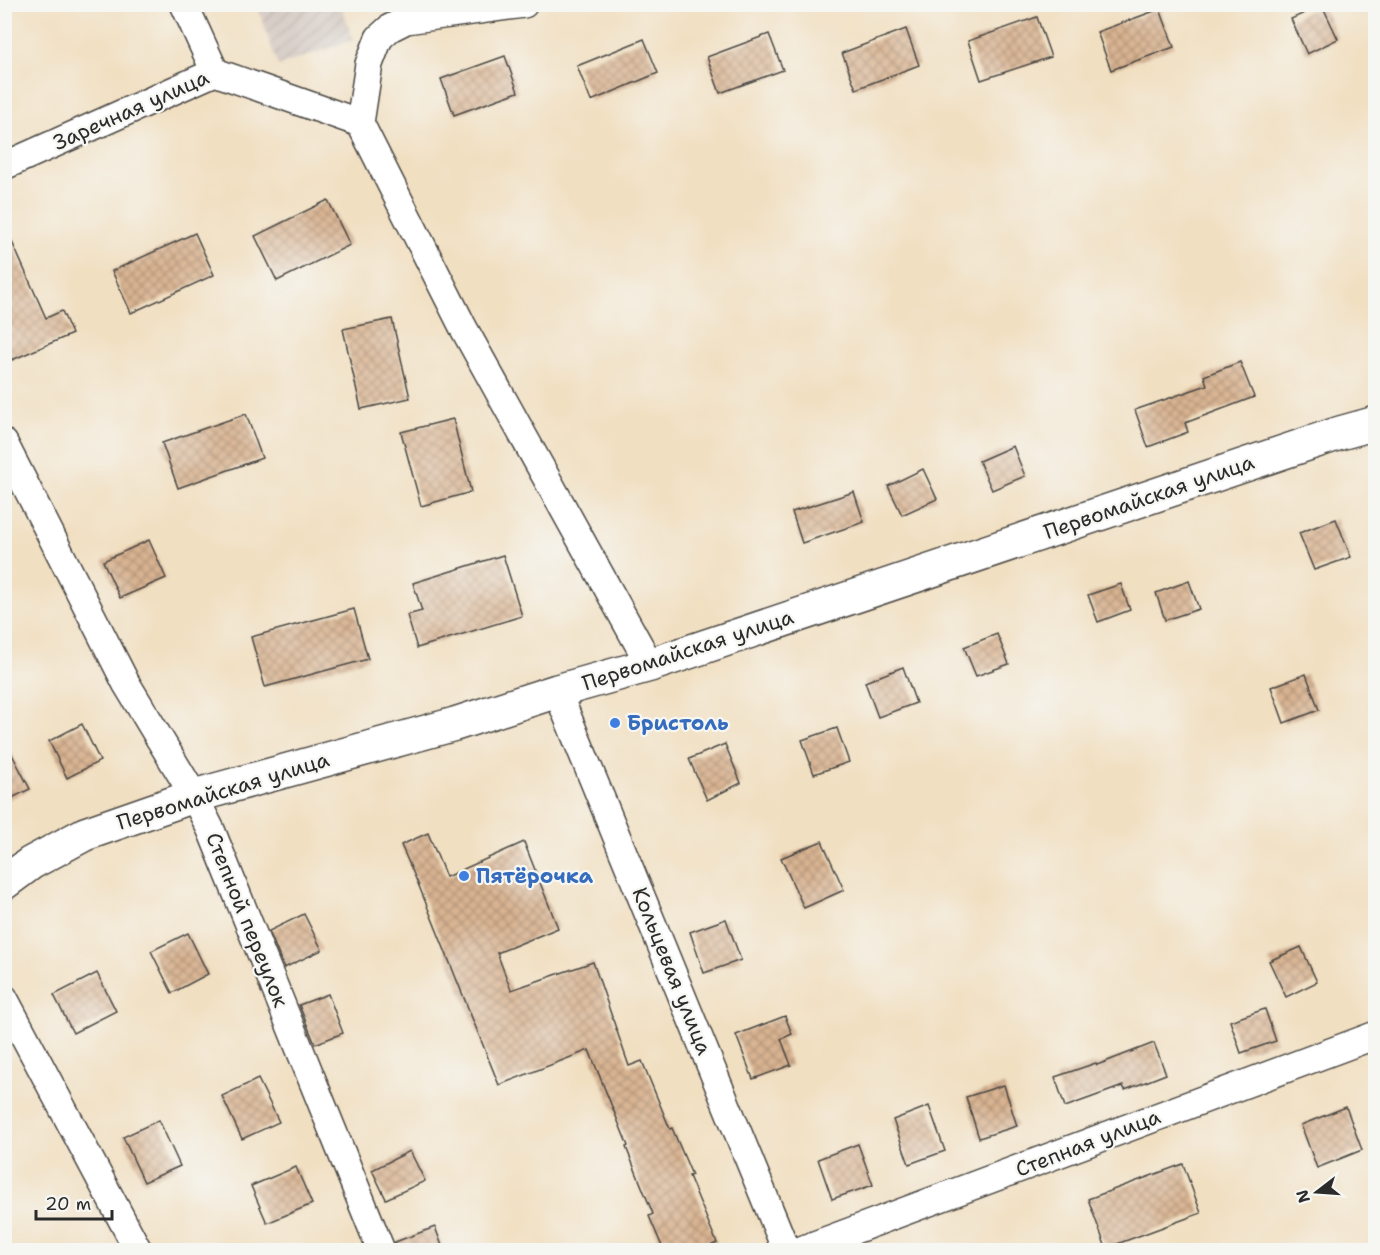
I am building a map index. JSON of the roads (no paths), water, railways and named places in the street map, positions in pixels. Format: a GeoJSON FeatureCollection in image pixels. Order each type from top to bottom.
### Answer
{"type":"FeatureCollection","features":[{"type":"Feature","properties":{"kind":"street"},"geometry":{"type":"LineString","coordinates":[[184,4],[215,72]]}},
{"type":"Feature","properties":{"kind":"street"},"geometry":{"type":"LineString","coordinates":[[524,4],[406,20],[390,28],[379,38],[369,64],[360,123],[464,327],[651,665]]}},
{"type":"Feature","properties":{"kind":"street","name":"Заречная улица"},"geometry":{"type":"LineString","coordinates":[[4,166],[215,72],[360,123]]}},
{"type":"Feature","properties":{"kind":"street","name":"Первомайская улица"},"geometry":{"type":"LineString","coordinates":[[4,883],[31,863],[85,834],[194,796],[455,724],[557,691],[651,665],[1340,433],[1376,423]]}},
{"type":"Feature","properties":{"kind":"street","name":"Степной переулок"},"geometry":{"type":"LineString","coordinates":[[4,442],[126,683],[194,796],[211,830],[381,1251]]}},
{"type":"Feature","properties":{"kind":"street","name":"Кольцевая улица"},"geometry":{"type":"LineString","coordinates":[[557,691],[786,1251]]}},
{"type":"Feature","properties":{"kind":"street"},"geometry":{"type":"LineString","coordinates":[[4,998],[138,1251]]}},
{"type":"Feature","properties":{"kind":"street","name":"Степная улица"},"geometry":{"type":"LineString","coordinates":[[801,1251],[1376,1035]]}},
{"type":"Feature","properties":{"kind":"place","name":"Бристоль"},"geometry":{"type":"Point","coordinates":[615,723]}},
{"type":"Feature","properties":{"kind":"place","name":"Пятёрочка"},"geometry":{"type":"Point","coordinates":[464,876]}}]}
